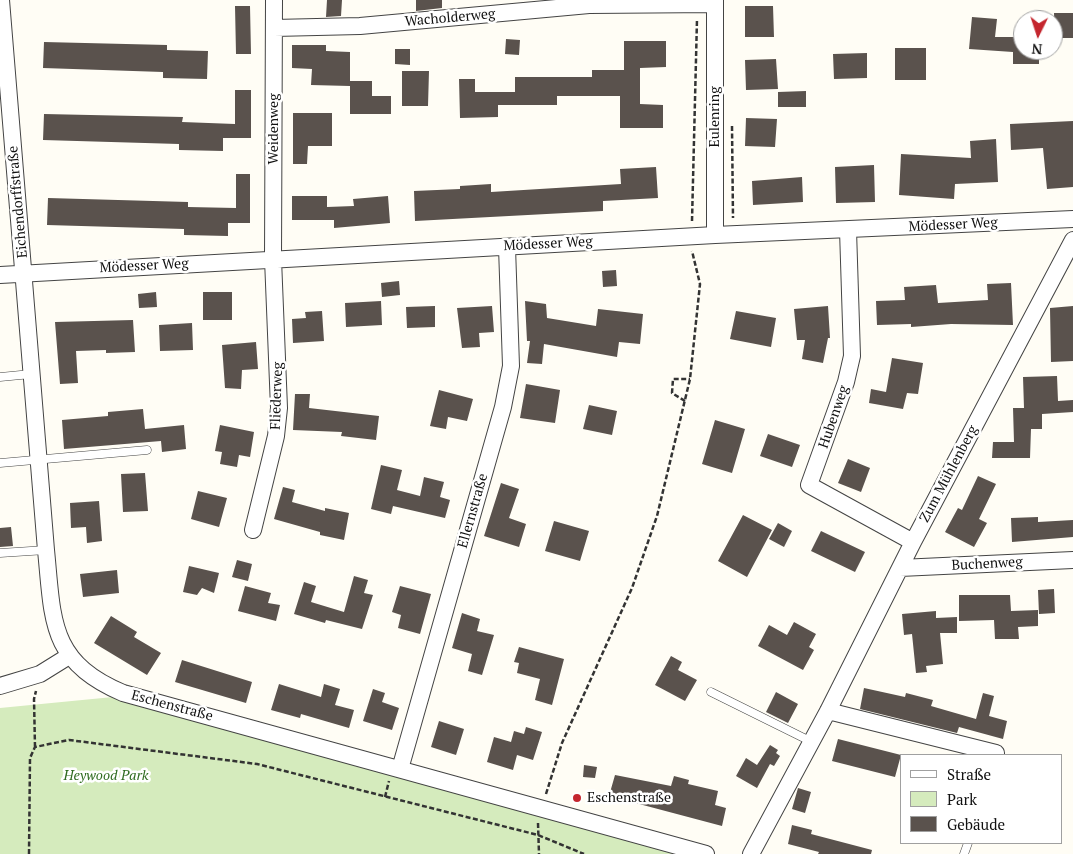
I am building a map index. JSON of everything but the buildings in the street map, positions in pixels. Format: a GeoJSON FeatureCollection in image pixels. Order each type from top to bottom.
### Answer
{"type":"FeatureCollection","features":[{"type":"Feature","properties":{"kind":"street","name":"Eichendorffstraße"},"geometry":{"type":"LineString","coordinates":[[1,0],[38,460],[53,621],[59,638],[69,656]]}},
{"type":"Feature","properties":{"kind":"street","name":"Weidenweg"},"geometry":{"type":"LineString","coordinates":[[274,0],[274,259]]}},
{"type":"Feature","properties":{"kind":"street","name":"Wacholderweg"},"geometry":{"type":"LineString","coordinates":[[274,28],[360,26],[589,5],[698,4],[715,2]]}},
{"type":"Feature","properties":{"kind":"street","name":"Eulenring"},"geometry":{"type":"LineString","coordinates":[[715,2],[715,235]]}},
{"type":"Feature","properties":{"kind":"street","name":"Mödesser Weg"},"geometry":{"type":"LineString","coordinates":[[0,275],[692,236],[1073,219]]}},
{"type":"Feature","properties":{"kind":"street","name":"Hubenweg"},"geometry":{"type":"LineString","coordinates":[[848,230],[852,356],[846,382],[809,485],[913,542]]}},
{"type":"Feature","properties":{"kind":"street","name":"Zum Mühlenberg"},"geometry":{"type":"LineString","coordinates":[[751,854],[812,742],[913,542],[1073,240]]}},
{"type":"Feature","properties":{"kind":"street","name":"Ellernstraße"},"geometry":{"type":"LineString","coordinates":[[400,769],[508,382],[511,366],[507,247]]}},
{"type":"Feature","properties":{"kind":"street","name":"Fliederweg"},"geometry":{"type":"LineString","coordinates":[[253,530],[276,436],[278,408],[274,259]]}},
{"type":"Feature","properties":{"kind":"street","name":"Buchenweg"},"geometry":{"type":"LineString","coordinates":[[900,568],[1073,560]]}},
{"type":"Feature","properties":{"kind":"street","name":"Eschenstraße"},"geometry":{"type":"LineString","coordinates":[[69,656],[84,673],[102,684],[123,692],[706,854]]}},
{"type":"Feature","properties":{"kind":"street"},"geometry":{"type":"LineString","coordinates":[[0,686],[40,674],[69,656]]}},
{"type":"Feature","properties":{"kind":"street"},"geometry":{"type":"LineString","coordinates":[[828,711],[995,754]]}},
{"type":"Feature","properties":{"kind":"lane"},"geometry":{"type":"LineString","coordinates":[[0,377],[31,374]]}},
{"type":"Feature","properties":{"kind":"lane"},"geometry":{"type":"LineString","coordinates":[[0,463],[147,450]]}},
{"type":"Feature","properties":{"kind":"lane"},"geometry":{"type":"LineString","coordinates":[[0,553],[46,550]]}},
{"type":"Feature","properties":{"kind":"lane"},"geometry":{"type":"LineString","coordinates":[[711,692],[812,742]]}},
{"type":"Feature","properties":{"kind":"path"},"geometry":{"type":"LineString","coordinates":[[539,854],[538,821],[541,808],[562,743],[632,588],[657,516],[690,379],[700,284],[692,252],[698,4]]}},
{"type":"Feature","properties":{"kind":"path"},"geometry":{"type":"LineString","coordinates":[[685,401],[672,393],[673,379],[690,379]]}},
{"type":"Feature","properties":{"kind":"path"},"geometry":{"type":"LineString","coordinates":[[29,854],[30,758],[35,746],[34,699],[40,674]]}},
{"type":"Feature","properties":{"kind":"path"},"geometry":{"type":"LineString","coordinates":[[35,746],[69,740],[257,764],[538,835],[584,854]]}},
{"type":"Feature","properties":{"kind":"green space","name":"Heywood Park"},"geometry":{"type":"Polygon","coordinates":[[[113,697],[675,854],[0,854],[0,708],[113,697]]]}},
{"type":"Feature","properties":{"kind":"place","name":"Eschenstraße"},"geometry":{"type":"Point","coordinates":[577,798]}}]}
